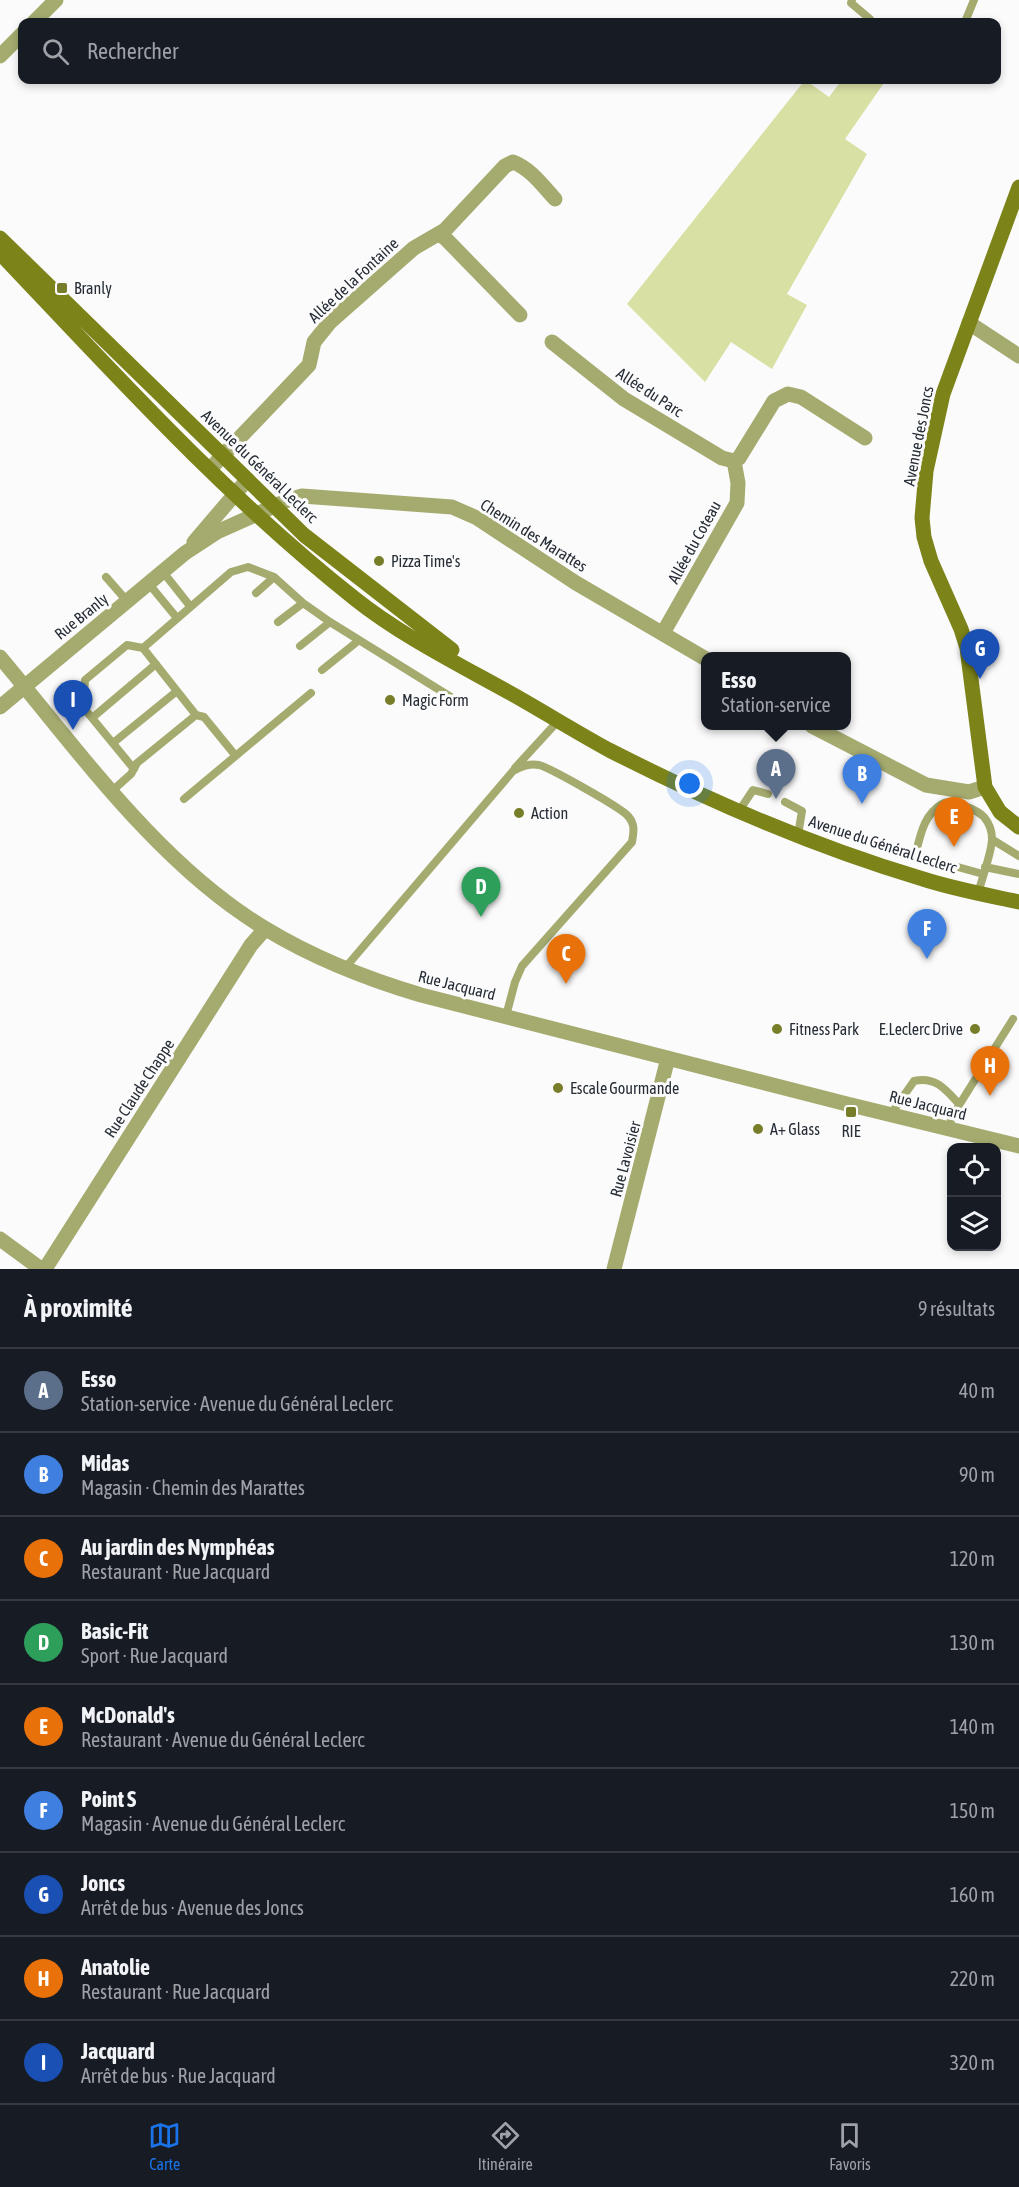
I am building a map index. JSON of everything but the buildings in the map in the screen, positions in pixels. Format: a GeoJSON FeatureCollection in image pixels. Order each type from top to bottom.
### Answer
{"type":"FeatureCollection","features":[{"type":"Feature","properties":{"kind":"main road","name":"Avenue des Joncs"},"geometry":{"type":"LineString","coordinates":[[1019,187],[943,394],[926,471],[922,518],[931,561],[961,629],[966,648],[985,787],[1000,812],[1019,827]]}},
{"type":"Feature","properties":{"kind":"main road","name":"Avenue du Général Leclerc"},"geometry":{"type":"LineString","coordinates":[[0,238],[304,535],[426,631],[516,696]]}},
{"type":"Feature","properties":{"kind":"main road","name":"Avenue du Général Leclerc"},"geometry":{"type":"LineString","coordinates":[[0,253],[256,514],[356,600],[421,642],[617,754],[706,797],[798,835],[899,872],[1019,902]]}},
{"type":"Feature","properties":{"kind":"street"},"geometry":{"type":"LineString","coordinates":[[38,18],[56,0]]}},
{"type":"Feature","properties":{"kind":"street"},"geometry":{"type":"LineString","coordinates":[[0,56],[18,38]]}},
{"type":"Feature","properties":{"kind":"street","name":"Allée de la Fontaine"},"geometry":{"type":"LineString","coordinates":[[210,469],[309,365],[314,342],[330,322],[414,248],[445,230],[505,166],[513,162],[531,173],[555,199]]}},
{"type":"Feature","properties":{"kind":"street"},"geometry":{"type":"LineString","coordinates":[[438,234],[445,238],[520,315]]}},
{"type":"Feature","properties":{"kind":"street"},"geometry":{"type":"LineString","coordinates":[[969,323],[1019,356]]}},
{"type":"Feature","properties":{"kind":"street","name":"Allée du Parc"},"geometry":{"type":"LineString","coordinates":[[552,342],[624,399],[722,458],[734,461]]}},
{"type":"Feature","properties":{"kind":"street"},"geometry":{"type":"LineString","coordinates":[[734,461],[739,458],[774,401],[788,394],[801,397],[865,438]]}},
{"type":"Feature","properties":{"kind":"street","name":"Allée du Coteau"},"geometry":{"type":"LineString","coordinates":[[663,633],[737,503],[738,483],[734,461]]}},
{"type":"Feature","properties":{"kind":"street","name":"Rue Branly"},"geometry":{"type":"LineString","coordinates":[[0,707],[184,553],[247,480]]}},
{"type":"Feature","properties":{"kind":"street","name":"Chemin des Marattes"},"geometry":{"type":"LineString","coordinates":[[256,514],[302,496],[452,507],[477,518],[576,583],[701,657]]}},
{"type":"Feature","properties":{"kind":"street","name":"Rue Branly"},"geometry":{"type":"LineString","coordinates":[[184,553],[217,532],[256,514]]}},
{"type":"Feature","properties":{"kind":"street","name":"Rue Jacquard"},"geometry":{"type":"LineString","coordinates":[[0,657],[112,791],[168,852],[210,889],[265,929],[294,945],[345,969],[402,989],[1019,1146]]}},
{"type":"Feature","properties":{"kind":"street"},"geometry":{"type":"LineString","coordinates":[[820,730],[926,785],[969,792],[985,787]]}},
{"type":"Feature","properties":{"kind":"street","name":"Rue Claude Chappe"},"geometry":{"type":"LineString","coordinates":[[43,1269],[251,945],[265,929]]}},
{"type":"Feature","properties":{"kind":"street","name":"Rue Lavoisier"},"geometry":{"type":"LineString","coordinates":[[615,1269],[668,1058]]}},
{"type":"Feature","properties":{"kind":"street"},"geometry":{"type":"LineString","coordinates":[[0,1239],[43,1269]]}},
{"type":"Feature","properties":{"kind":"lane"},"geometry":{"type":"LineString","coordinates":[[852,0],[851,3],[869,18]]}},
{"type":"Feature","properties":{"kind":"lane"},"geometry":{"type":"LineString","coordinates":[[967,18],[974,0]]}},
{"type":"Feature","properties":{"kind":"lane"},"geometry":{"type":"LineString","coordinates":[[143,648],[231,572],[248,567],[274,578],[303,603],[358,641],[454,699]]}},
{"type":"Feature","properties":{"kind":"lane"},"geometry":{"type":"LineString","coordinates":[[163,572],[190,606]]}},
{"type":"Feature","properties":{"kind":"lane"},"geometry":{"type":"LineString","coordinates":[[105,577],[127,601]]}},
{"type":"Feature","properties":{"kind":"lane"},"geometry":{"type":"LineString","coordinates":[[256,593],[274,578]]}},
{"type":"Feature","properties":{"kind":"lane"},"geometry":{"type":"LineString","coordinates":[[148,584],[177,618]]}},
{"type":"Feature","properties":{"kind":"lane"},"geometry":{"type":"LineString","coordinates":[[279,622],[303,603]]}},
{"type":"Feature","properties":{"kind":"lane"},"geometry":{"type":"LineString","coordinates":[[300,646],[330,622]]}},
{"type":"Feature","properties":{"kind":"lane"},"geometry":{"type":"LineString","coordinates":[[322,670],[358,641]]}},
{"type":"Feature","properties":{"kind":"lane"},"geometry":{"type":"LineString","coordinates":[[134,769],[83,707],[85,680],[127,645],[143,648],[196,715],[204,717],[235,755]]}},
{"type":"Feature","properties":{"kind":"lane"},"geometry":{"type":"LineString","coordinates":[[92,718],[156,664]]}},
{"type":"Feature","properties":{"kind":"lane"},"geometry":{"type":"LineString","coordinates":[[113,743],[177,691]]}},
{"type":"Feature","properties":{"kind":"lane"},"geometry":{"type":"LineString","coordinates":[[184,799],[311,693]]}},
{"type":"Feature","properties":{"kind":"lane"},"geometry":{"type":"LineString","coordinates":[[112,791],[131,774],[138,763],[196,715]]}},
{"type":"Feature","properties":{"kind":"lane"},"geometry":{"type":"LineString","coordinates":[[345,969],[558,721]]}},
{"type":"Feature","properties":{"kind":"lane"},"geometry":{"type":"LineString","coordinates":[[506,1016],[522,966],[632,842],[634,827],[628,816],[612,804],[540,765],[526,765],[513,771]]}},
{"type":"Feature","properties":{"kind":"lane"},"geometry":{"type":"LineString","coordinates":[[739,811],[753,790],[768,794]]}},
{"type":"Feature","properties":{"kind":"lane"},"geometry":{"type":"LineString","coordinates":[[978,893],[984,871],[993,840],[990,829],[983,816],[952,801],[942,804],[924,821],[916,852],[918,856],[984,871],[1019,874]]}},
{"type":"Feature","properties":{"kind":"lane"},"geometry":{"type":"LineString","coordinates":[[785,802],[802,811],[798,835]]}},
{"type":"Feature","properties":{"kind":"lane"},"geometry":{"type":"LineString","coordinates":[[993,840],[1019,856]]}},
{"type":"Feature","properties":{"kind":"lane"},"geometry":{"type":"LineString","coordinates":[[950,1128],[951,1118],[959,1104],[1013,1019]]}},
{"type":"Feature","properties":{"kind":"lane"},"geometry":{"type":"LineString","coordinates":[[891,1114],[915,1082],[925,1079],[941,1086],[959,1104]]}},
{"type":"Feature","properties":{"kind":"green space"},"geometry":{"type":"Polygon","coordinates":[[[802,84],[811,84],[829,97],[839,84],[883,84],[845,139],[867,154],[787,294],[807,305],[772,369],[731,342],[705,382],[627,304],[802,84]]]}},
{"type":"Feature","properties":{"kind":"place","name":"Branly"},"geometry":{"type":"Point","coordinates":[62,288]}},
{"type":"Feature","properties":{"kind":"place","name":"Pizza Time's"},"geometry":{"type":"Point","coordinates":[379,561]}},
{"type":"Feature","properties":{"kind":"place","name":"Joncs"},"geometry":{"type":"Point","coordinates":[980,679]}},
{"type":"Feature","properties":{"kind":"place","name":"Magic Form"},"geometry":{"type":"Point","coordinates":[390,700]}},
{"type":"Feature","properties":{"kind":"place","name":"Jacquard"},"geometry":{"type":"Point","coordinates":[73,730]}},
{"type":"Feature","properties":{"kind":"place","name":"Esso"},"geometry":{"type":"Point","coordinates":[776,799]}},
{"type":"Feature","properties":{"kind":"place","name":"Midas"},"geometry":{"type":"Point","coordinates":[862,804]}},
{"type":"Feature","properties":{"kind":"place","name":"Action"},"geometry":{"type":"Point","coordinates":[519,813]}},
{"type":"Feature","properties":{"kind":"place","name":"McDonald's"},"geometry":{"type":"Point","coordinates":[954,847]}},
{"type":"Feature","properties":{"kind":"place","name":"Basic-Fit"},"geometry":{"type":"Point","coordinates":[481,917]}},
{"type":"Feature","properties":{"kind":"place","name":"Point S"},"geometry":{"type":"Point","coordinates":[927,959]}},
{"type":"Feature","properties":{"kind":"place","name":"Au jardin des Nymphéas"},"geometry":{"type":"Point","coordinates":[566,984]}},
{"type":"Feature","properties":{"kind":"place","name":"Fitness Park"},"geometry":{"type":"Point","coordinates":[777,1029]}},
{"type":"Feature","properties":{"kind":"place","name":"E.Leclerc Drive"},"geometry":{"type":"Point","coordinates":[975,1029]}},
{"type":"Feature","properties":{"kind":"place","name":"Escale Gourmande"},"geometry":{"type":"Point","coordinates":[558,1088]}},
{"type":"Feature","properties":{"kind":"place","name":"Anatolie"},"geometry":{"type":"Point","coordinates":[990,1096]}},
{"type":"Feature","properties":{"kind":"place","name":"RIE"},"geometry":{"type":"Point","coordinates":[851,1112]}},
{"type":"Feature","properties":{"kind":"place","name":"A+ Glass"},"geometry":{"type":"Point","coordinates":[758,1129]}}]}
